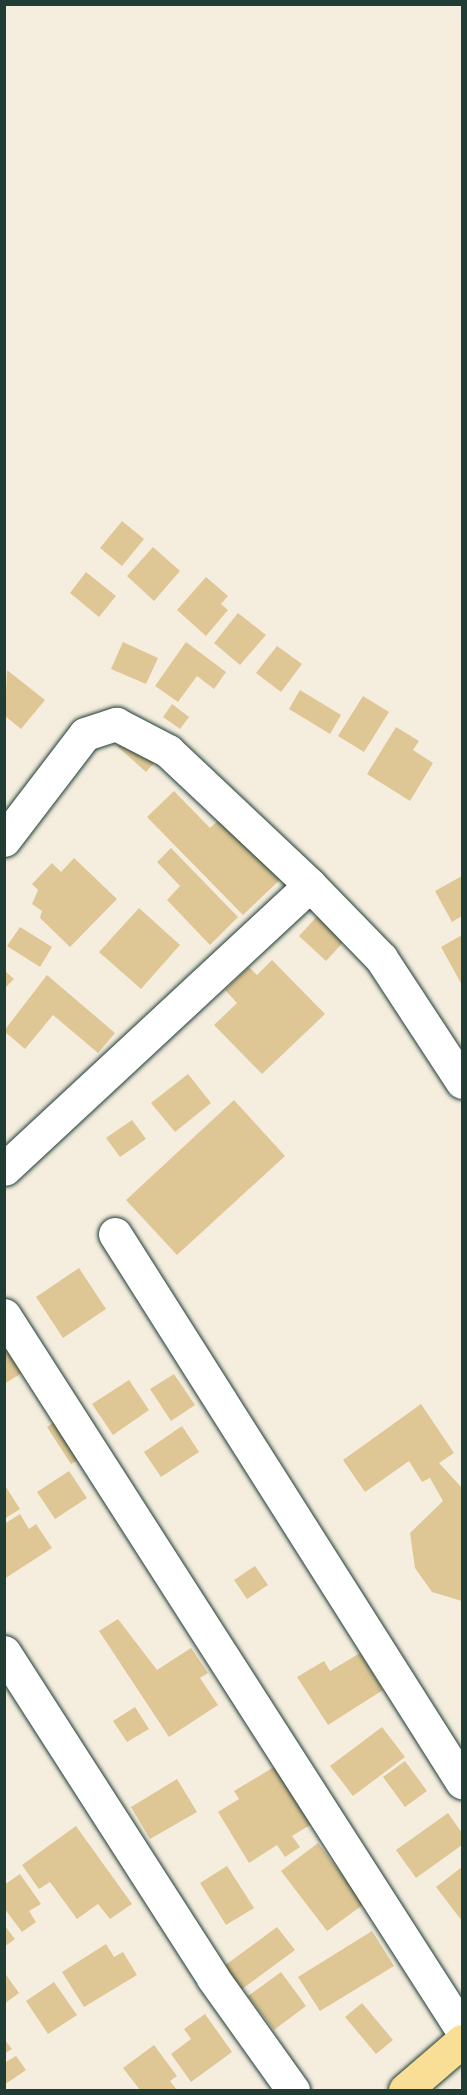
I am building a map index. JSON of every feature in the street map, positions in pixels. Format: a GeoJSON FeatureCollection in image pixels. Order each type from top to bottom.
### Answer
{"type":"FeatureCollection","features":[{"type":"Feature","properties":{"kind":"main road"},"geometry":{"type":"LineString","coordinates":[[405,2091],[462,2041]]}},
{"type":"Feature","properties":{"kind":"street"},"geometry":{"type":"LineString","coordinates":[[4,840],[85,734],[116,724],[168,751],[310,885],[381,958],[462,1082]]}},
{"type":"Feature","properties":{"kind":"street"},"geometry":{"type":"LineString","coordinates":[[4,1169],[310,885]]}},
{"type":"Feature","properties":{"kind":"street"},"geometry":{"type":"LineString","coordinates":[[115,1234],[462,1782]]}},
{"type":"Feature","properties":{"kind":"street"},"geometry":{"type":"LineString","coordinates":[[4,1315],[462,2030]]}},
{"type":"Feature","properties":{"kind":"street"},"geometry":{"type":"LineString","coordinates":[[4,1652],[213,1978],[292,2091]]}},
{"type":"Feature","properties":{"kind":"building"},"geometry":{"type":"Polygon","coordinates":[[[122,521],[144,539],[122,566],[100,548],[122,521]]]}},
{"type":"Feature","properties":{"kind":"building"},"geometry":{"type":"Polygon","coordinates":[[[153,547],[180,571],[154,601],[127,576],[153,547]]]}},
{"type":"Feature","properties":{"kind":"building"},"geometry":{"type":"Polygon","coordinates":[[[86,572],[116,596],[99,617],[70,593],[86,572]]]}},
{"type":"Feature","properties":{"kind":"building"},"geometry":{"type":"Polygon","coordinates":[[[206,577],[228,596],[221,604],[228,610],[206,636],[177,610],[206,577]]]}},
{"type":"Feature","properties":{"kind":"building"},"geometry":{"type":"Polygon","coordinates":[[[238,613],[266,635],[240,665],[214,643],[238,613]]]}},
{"type":"Feature","properties":{"kind":"building"},"geometry":{"type":"Polygon","coordinates":[[[123,642],[158,658],[146,684],[111,669],[123,642]]]}},
{"type":"Feature","properties":{"kind":"building"},"geometry":{"type":"Polygon","coordinates":[[[186,642],[226,672],[214,689],[197,676],[178,702],[155,686],[186,642]]]}},
{"type":"Feature","properties":{"kind":"building"},"geometry":{"type":"Polygon","coordinates":[[[277,646],[302,664],[281,692],[256,673],[277,646]]]}},
{"type":"Feature","properties":{"kind":"building"},"geometry":{"type":"Polygon","coordinates":[[[7,670],[45,700],[21,729],[5,716],[7,670]]]}},
{"type":"Feature","properties":{"kind":"building"},"geometry":{"type":"Polygon","coordinates":[[[300,690],[341,715],[330,734],[289,709],[300,690]]]}},
{"type":"Feature","properties":{"kind":"building"},"geometry":{"type":"Polygon","coordinates":[[[363,696],[389,712],[364,752],[338,736],[363,696]]]}},
{"type":"Feature","properties":{"kind":"building"},"geometry":{"type":"Polygon","coordinates":[[[172,704],[189,717],[180,729],[163,717],[172,704]]]}},
{"type":"Feature","properties":{"kind":"building"},"geometry":{"type":"Polygon","coordinates":[[[396,727],[419,741],[413,750],[433,763],[410,801],[367,774],[396,727]]]}},
{"type":"Feature","properties":{"kind":"building"},"geometry":{"type":"Polygon","coordinates":[[[133,729],[161,755],[146,772],[117,746],[133,729]]]}},
{"type":"Feature","properties":{"kind":"building"},"geometry":{"type":"Polygon","coordinates":[[[174,791],[210,828],[231,809],[291,869],[243,915],[147,817],[174,791]]]}},
{"type":"Feature","properties":{"kind":"building"},"geometry":{"type":"Polygon","coordinates":[[[171,848],[238,917],[210,945],[167,900],[180,886],[157,862],[171,848]]]}},
{"type":"Feature","properties":{"kind":"building"},"geometry":{"type":"Polygon","coordinates":[[[74,858],[117,899],[70,947],[40,918],[42,911],[32,904],[38,890],[32,884],[52,863],[61,872],[74,858]]]}},
{"type":"Feature","properties":{"kind":"building"},"geometry":{"type":"Polygon","coordinates":[[[462,876],[462,916],[452,922],[435,891],[462,876]]]}},
{"type":"Feature","properties":{"kind":"building"},"geometry":{"type":"Polygon","coordinates":[[[139,908],[180,945],[141,989],[99,952],[139,908]]]}},
{"type":"Feature","properties":{"kind":"building"},"geometry":{"type":"Polygon","coordinates":[[[321,912],[348,937],[326,961],[299,936],[321,912]]]}},
{"type":"Feature","properties":{"kind":"building"},"geometry":{"type":"Polygon","coordinates":[[[20,927],[52,947],[40,967],[7,946],[20,927]]]}},
{"type":"Feature","properties":{"kind":"building"},"geometry":{"type":"Polygon","coordinates":[[[462,935],[462,985],[441,947],[462,935]]]}},
{"type":"Feature","properties":{"kind":"building"},"geometry":{"type":"Polygon","coordinates":[[[272,960],[325,1014],[262,1074],[214,1025],[237,1003],[225,990],[249,967],[257,975],[272,960]]]}},
{"type":"Feature","properties":{"kind":"building"},"geometry":{"type":"Polygon","coordinates":[[[4,970],[14,979],[4,989],[4,970]]]}},
{"type":"Feature","properties":{"kind":"building"},"geometry":{"type":"Polygon","coordinates":[[[47,975],[115,1033],[98,1053],[53,1015],[25,1049],[4,1031],[47,975]]]}},
{"type":"Feature","properties":{"kind":"building"},"geometry":{"type":"Polygon","coordinates":[[[188,1074],[211,1103],[175,1132],[151,1103],[188,1074]]]}},
{"type":"Feature","properties":{"kind":"building"},"geometry":{"type":"Polygon","coordinates":[[[234,1100],[285,1156],[177,1255],[126,1200],[234,1100]]]}},
{"type":"Feature","properties":{"kind":"building"},"geometry":{"type":"Polygon","coordinates":[[[132,1120],[146,1139],[120,1157],[106,1138],[132,1120]]]}},
{"type":"Feature","properties":{"kind":"building"},"geometry":{"type":"Polygon","coordinates":[[[79,1268],[106,1309],[63,1338],[36,1297],[79,1268]]]}},
{"type":"Feature","properties":{"kind":"building"},"geometry":{"type":"Polygon","coordinates":[[[4,1319],[25,1371],[4,1384],[4,1319]]]}},
{"type":"Feature","properties":{"kind":"building"},"geometry":{"type":"Polygon","coordinates":[[[174,1374],[195,1405],[171,1421],[150,1389],[174,1374]]]}},
{"type":"Feature","properties":{"kind":"building"},"geometry":{"type":"Polygon","coordinates":[[[129,1380],[149,1410],[113,1435],[92,1404],[129,1380]]]}},
{"type":"Feature","properties":{"kind":"building"},"geometry":{"type":"Polygon","coordinates":[[[421,1404],[454,1453],[439,1463],[462,1488],[462,1601],[432,1592],[415,1568],[410,1533],[443,1501],[430,1478],[422,1482],[409,1461],[365,1492],[343,1460],[421,1404]]]}},
{"type":"Feature","properties":{"kind":"building"},"geometry":{"type":"Polygon","coordinates":[[[65,1415],[90,1452],[71,1464],[47,1427],[65,1415]]]}},
{"type":"Feature","properties":{"kind":"building"},"geometry":{"type":"Polygon","coordinates":[[[182,1426],[199,1452],[161,1477],[144,1452],[182,1426]]]}},
{"type":"Feature","properties":{"kind":"building"},"geometry":{"type":"Polygon","coordinates":[[[69,1471],[87,1498],[55,1519],[37,1492],[69,1471]]]}},
{"type":"Feature","properties":{"kind":"building"},"geometry":{"type":"Polygon","coordinates":[[[4,1484],[20,1509],[4,1519],[4,1484]]]}},
{"type":"Feature","properties":{"kind":"building"},"geometry":{"type":"Polygon","coordinates":[[[20,1514],[29,1529],[36,1524],[52,1548],[4,1579],[4,1524],[20,1514]]]}},
{"type":"Feature","properties":{"kind":"building"},"geometry":{"type":"Polygon","coordinates":[[[255,1566],[268,1585],[247,1599],[234,1580],[255,1566]]]}},
{"type":"Feature","properties":{"kind":"building"},"geometry":{"type":"Polygon","coordinates":[[[118,1619],[157,1670],[191,1648],[208,1673],[200,1678],[218,1705],[169,1737],[99,1631],[118,1619]]]}},
{"type":"Feature","properties":{"kind":"building"},"geometry":{"type":"Polygon","coordinates":[[[360,1653],[383,1690],[328,1725],[297,1677],[324,1661],[330,1671],[360,1653]]]}},
{"type":"Feature","properties":{"kind":"building"},"geometry":{"type":"Polygon","coordinates":[[[135,1707],[149,1729],[127,1742],[113,1721],[135,1707]]]}},
{"type":"Feature","properties":{"kind":"building"},"geometry":{"type":"Polygon","coordinates":[[[382,1727],[405,1757],[353,1796],[330,1766],[382,1727]]]}},
{"type":"Feature","properties":{"kind":"building"},"geometry":{"type":"Polygon","coordinates":[[[405,1761],[427,1791],[405,1807],[383,1777],[405,1761]]]}},
{"type":"Feature","properties":{"kind":"building"},"geometry":{"type":"Polygon","coordinates":[[[279,1764],[315,1822],[292,1836],[300,1847],[285,1857],[277,1845],[249,1863],[218,1812],[239,1799],[234,1791],[279,1764]]]}},
{"type":"Feature","properties":{"kind":"building"},"geometry":{"type":"Polygon","coordinates":[[[177,1779],[197,1812],[150,1839],[131,1807],[177,1779]]]}},
{"type":"Feature","properties":{"kind":"building"},"geometry":{"type":"Polygon","coordinates":[[[448,1813],[462,1833],[462,1845],[416,1878],[396,1850],[448,1813]]]}},
{"type":"Feature","properties":{"kind":"building"},"geometry":{"type":"Polygon","coordinates":[[[76,1826],[132,1904],[110,1919],[98,1904],[77,1919],[50,1882],[39,1889],[22,1865],[76,1826]]]}},
{"type":"Feature","properties":{"kind":"building"},"geometry":{"type":"Polygon","coordinates":[[[318,1843],[364,1904],[327,1931],[281,1871],[318,1843]]]}},
{"type":"Feature","properties":{"kind":"building"},"geometry":{"type":"Polygon","coordinates":[[[227,1866],[254,1908],[226,1925],[200,1883],[227,1866]]]}},
{"type":"Feature","properties":{"kind":"building"},"geometry":{"type":"Polygon","coordinates":[[[462,1867],[462,1921],[436,1887],[462,1867]]]}},
{"type":"Feature","properties":{"kind":"building"},"geometry":{"type":"Polygon","coordinates":[[[20,1874],[41,1904],[29,1911],[36,1922],[22,1932],[4,1908],[4,1885],[20,1874]]]}},
{"type":"Feature","properties":{"kind":"building"},"geometry":{"type":"Polygon","coordinates":[[[4,1925],[15,1939],[4,1947],[4,1925]]]}},
{"type":"Feature","properties":{"kind":"building"},"geometry":{"type":"Polygon","coordinates":[[[277,1927],[295,1950],[242,1989],[224,1966],[277,1927]]]}},
{"type":"Feature","properties":{"kind":"building"},"geometry":{"type":"Polygon","coordinates":[[[372,1931],[394,1966],[320,2011],[298,1977],[372,1931]]]}},
{"type":"Feature","properties":{"kind":"building"},"geometry":{"type":"Polygon","coordinates":[[[106,1944],[114,1957],[123,1952],[137,1975],[84,2007],[62,1972],[106,1944]]]}},
{"type":"Feature","properties":{"kind":"building"},"geometry":{"type":"Polygon","coordinates":[[[4,1972],[19,1993],[4,2004],[4,1972]]]}},
{"type":"Feature","properties":{"kind":"building"},"geometry":{"type":"Polygon","coordinates":[[[281,1972],[306,2006],[274,2030],[248,1996],[281,1972]]]}},
{"type":"Feature","properties":{"kind":"building"},"geometry":{"type":"Polygon","coordinates":[[[54,1982],[77,2015],[48,2034],[26,2001],[54,1982]]]}},
{"type":"Feature","properties":{"kind":"building"},"geometry":{"type":"Polygon","coordinates":[[[362,2003],[393,2040],[376,2054],[345,2017],[362,2003]]]}},
{"type":"Feature","properties":{"kind":"building"},"geometry":{"type":"Polygon","coordinates":[[[205,2014],[232,2052],[191,2082],[171,2054],[191,2039],[184,2029],[205,2014]]]}},
{"type":"Feature","properties":{"kind":"building"},"geometry":{"type":"Polygon","coordinates":[[[4,2039],[12,2049],[4,2054],[4,2039]]]}},
{"type":"Feature","properties":{"kind":"building"},"geometry":{"type":"Polygon","coordinates":[[[154,2045],[177,2076],[170,2081],[177,2090],[140,2090],[123,2068],[154,2045]]]}},
{"type":"Feature","properties":{"kind":"building"},"geometry":{"type":"Polygon","coordinates":[[[16,2056],[26,2070],[4,2085],[4,2063],[16,2056]]]}}]}
